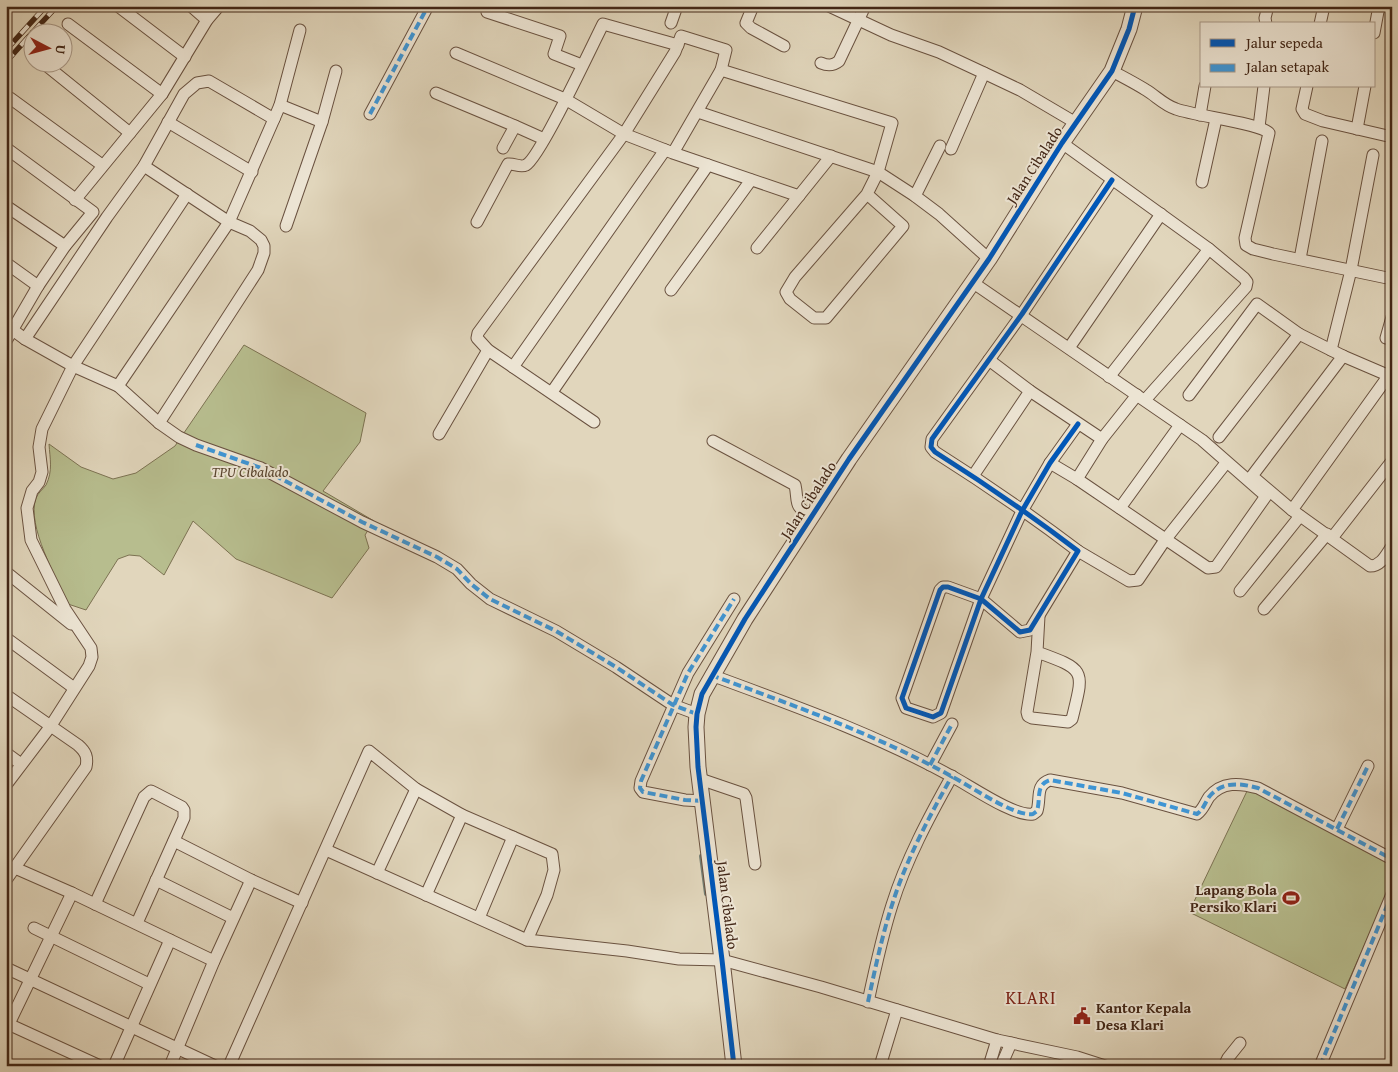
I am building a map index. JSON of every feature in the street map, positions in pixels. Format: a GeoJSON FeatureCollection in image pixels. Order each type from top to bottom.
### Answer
{"type":"FeatureCollection","features":[{"type":"Feature","properties":{"kind":"street"},"geometry":{"type":"LineString","coordinates":[[118,6],[185,57]]}},
{"type":"Feature","properties":{"kind":"street"},"geometry":{"type":"LineString","coordinates":[[191,6],[208,20]]}},
{"type":"Feature","properties":{"kind":"street"},"geometry":{"type":"LineString","coordinates":[[75,200],[162,94],[208,20],[219,6]]}},
{"type":"Feature","properties":{"kind":"street"},"geometry":{"type":"LineString","coordinates":[[370,114],[428,6]]}},
{"type":"Feature","properties":{"kind":"street"},"geometry":{"type":"LineString","coordinates":[[671,23],[677,6]]}},
{"type":"Feature","properties":{"kind":"street"},"geometry":{"type":"LineString","coordinates":[[753,6],[746,23],[751,28],[784,46]]}},
{"type":"Feature","properties":{"kind":"street"},"geometry":{"type":"LineString","coordinates":[[829,6],[984,73],[1020,90],[1074,121]]}},
{"type":"Feature","properties":{"kind":"street"},"geometry":{"type":"LineString","coordinates":[[821,63],[834,65],[839,61],[864,6]]}},
{"type":"Feature","properties":{"kind":"street","name":"Jalan Cibalado"},"geometry":{"type":"LineString","coordinates":[[734,1066],[722,960],[694,801],[700,779],[696,741],[686,710],[702,694],[711,675],[807,513],[891,398],[988,259],[1074,121],[1112,71],[1126,37],[1135,6]]}},
{"type":"Feature","properties":{"kind":"street"},"geometry":{"type":"LineString","coordinates":[[1266,22],[1268,6]]}},
{"type":"Feature","properties":{"kind":"street"},"geometry":{"type":"LineString","coordinates":[[1320,22],[1324,6]]}},
{"type":"Feature","properties":{"kind":"street"},"geometry":{"type":"LineString","coordinates":[[1376,22],[1379,6]]}},
{"type":"Feature","properties":{"kind":"street"},"geometry":{"type":"LineString","coordinates":[[487,12],[560,36],[554,54],[582,65]]}},
{"type":"Feature","properties":{"kind":"street"},"geometry":{"type":"LineString","coordinates":[[477,222],[508,164],[513,163],[525,166],[544,139],[603,24],[678,44]]}},
{"type":"Feature","properties":{"kind":"street"},"geometry":{"type":"LineString","coordinates":[[72,27],[162,94]]}},
{"type":"Feature","properties":{"kind":"street"},"geometry":{"type":"LineString","coordinates":[[118,386],[229,222],[280,105],[300,30]]}},
{"type":"Feature","properties":{"kind":"street"},"geometry":{"type":"LineString","coordinates":[[513,367],[698,112],[721,70],[726,50],[681,36],[675,52],[624,134],[478,333],[478,338],[488,350],[513,367],[552,392],[594,422]]}},
{"type":"Feature","properties":{"kind":"street"},"geometry":{"type":"LineString","coordinates":[[456,53],[565,99],[624,134],[799,196]]}},
{"type":"Feature","properties":{"kind":"street"},"geometry":{"type":"LineString","coordinates":[[721,70],[892,123],[878,172],[867,194],[795,277],[786,292],[790,299],[814,318],[826,318],[903,226],[867,194]]}},
{"type":"Feature","properties":{"kind":"street"},"geometry":{"type":"LineString","coordinates":[[286,226],[322,122],[336,71]]}},
{"type":"Feature","properties":{"kind":"street"},"geometry":{"type":"LineString","coordinates":[[1112,71],[1147,90],[1176,109],[1266,129],[1269,133],[1245,238],[1246,245],[1252,249],[1392,279]]}},
{"type":"Feature","properties":{"kind":"street"},"geometry":{"type":"LineString","coordinates":[[54,72],[130,133]]}},
{"type":"Feature","properties":{"kind":"street"},"geometry":{"type":"LineString","coordinates":[[951,149],[984,73]]}},
{"type":"Feature","properties":{"kind":"street"},"geometry":{"type":"LineString","coordinates":[[25,339],[107,217],[144,166],[184,94],[197,83],[209,81],[274,119]]}},
{"type":"Feature","properties":{"kind":"street"},"geometry":{"type":"LineString","coordinates":[[1200,115],[1205,88]]}},
{"type":"Feature","properties":{"kind":"street"},"geometry":{"type":"LineString","coordinates":[[1258,127],[1264,88]]}},
{"type":"Feature","properties":{"kind":"street"},"geometry":{"type":"LineString","coordinates":[[1307,88],[1302,109],[1304,114],[1323,121],[1392,137]]}},
{"type":"Feature","properties":{"kind":"street"},"geometry":{"type":"LineString","coordinates":[[1357,129],[1365,88]]}},
{"type":"Feature","properties":{"kind":"street"},"geometry":{"type":"LineString","coordinates":[[436,93],[544,139]]}},
{"type":"Feature","properties":{"kind":"street"},"geometry":{"type":"LineString","coordinates":[[10,98],[102,166]]}},
{"type":"Feature","properties":{"kind":"street"},"geometry":{"type":"LineString","coordinates":[[280,105],[322,122]]}},
{"type":"Feature","properties":{"kind":"street"},"geometry":{"type":"LineString","coordinates":[[698,112],[878,172],[939,214],[988,259]]}},
{"type":"Feature","properties":{"kind":"street"},"geometry":{"type":"LineString","coordinates":[[1202,182],[1216,119]]}},
{"type":"Feature","properties":{"kind":"street"},"geometry":{"type":"LineString","coordinates":[[168,122],[252,172]]}},
{"type":"Feature","properties":{"kind":"street"},"geometry":{"type":"LineString","coordinates":[[503,148],[514,126]]}},
{"type":"Feature","properties":{"kind":"street"},"geometry":{"type":"LineString","coordinates":[[1300,259],[1322,141]]}},
{"type":"Feature","properties":{"kind":"street"},"geometry":{"type":"LineString","coordinates":[[1062,143],[1209,249],[1244,278],[1246,282],[1246,287],[1102,439],[1077,479]]}},
{"type":"Feature","properties":{"kind":"street"},"geometry":{"type":"LineString","coordinates":[[915,196],[940,146]]}},
{"type":"Feature","properties":{"kind":"street"},"geometry":{"type":"LineString","coordinates":[[6,148],[75,200],[93,212],[107,217]]}},
{"type":"Feature","properties":{"kind":"street"},"geometry":{"type":"LineString","coordinates":[[1331,350],[1351,270],[1373,155]]}},
{"type":"Feature","properties":{"kind":"street"},"geometry":{"type":"LineString","coordinates":[[757,248],[831,156]]}},
{"type":"Feature","properties":{"kind":"street"},"geometry":{"type":"LineString","coordinates":[[552,392],[708,165]]}},
{"type":"Feature","properties":{"kind":"street"},"geometry":{"type":"LineString","coordinates":[[144,166],[229,222],[250,232],[261,240],[264,246],[264,253],[258,270],[159,423]]}},
{"type":"Feature","properties":{"kind":"street"},"geometry":{"type":"LineString","coordinates":[[671,290],[751,180]]}},
{"type":"Feature","properties":{"kind":"street"},"geometry":{"type":"LineString","coordinates":[[1112,180],[1022,314],[932,439],[931,447],[935,452],[974,476],[1078,551],[1129,581],[1138,580],[1165,540],[1226,463]]}},
{"type":"Feature","properties":{"kind":"street"},"geometry":{"type":"LineString","coordinates":[[76,628],[31,540],[27,508],[32,491],[39,482],[42,472],[39,447],[42,429],[73,366],[187,194]]}},
{"type":"Feature","properties":{"kind":"street"},"geometry":{"type":"LineString","coordinates":[[6,206],[65,246]]}},
{"type":"Feature","properties":{"kind":"street"},"geometry":{"type":"LineString","coordinates":[[6,341],[10,328],[38,286],[65,246],[93,212]]}},
{"type":"Feature","properties":{"kind":"street"},"geometry":{"type":"LineString","coordinates":[[1069,348],[1160,214]]}},
{"type":"Feature","properties":{"kind":"street"},"geometry":{"type":"LineString","coordinates":[[1109,377],[1209,249]]}},
{"type":"Feature","properties":{"kind":"street"},"geometry":{"type":"LineString","coordinates":[[6,262],[38,286]]}},
{"type":"Feature","properties":{"kind":"street"},"geometry":{"type":"LineString","coordinates":[[972,282],[1022,314],[1109,377],[1202,440],[1226,463],[1266,496],[1213,569],[1208,568],[1077,479],[1050,463]]}},
{"type":"Feature","properties":{"kind":"street"},"geometry":{"type":"LineString","coordinates":[[1189,395],[1257,304],[1299,334],[1343,356],[1390,376],[1240,591]]}},
{"type":"Feature","properties":{"kind":"street"},"geometry":{"type":"LineString","coordinates":[[1386,338],[1392,317]]}},
{"type":"Feature","properties":{"kind":"street"},"geometry":{"type":"LineString","coordinates":[[10,328],[25,339],[73,366],[118,386],[159,423],[179,437],[261,468],[362,522],[437,557],[457,569],[471,584],[490,598],[583,646],[686,710]]}},
{"type":"Feature","properties":{"kind":"street"},"geometry":{"type":"LineString","coordinates":[[1219,436],[1299,334]]}},
{"type":"Feature","properties":{"kind":"street"},"geometry":{"type":"LineString","coordinates":[[439,434],[488,350]]}},
{"type":"Feature","properties":{"kind":"street"},"geometry":{"type":"LineString","coordinates":[[1343,356],[1252,476],[1296,512],[1370,566],[1379,564],[1392,546]]}},
{"type":"Feature","properties":{"kind":"street"},"geometry":{"type":"LineString","coordinates":[[989,360],[1030,391],[1102,439]]}},
{"type":"Feature","properties":{"kind":"street"},"geometry":{"type":"LineString","coordinates":[[974,476],[1030,391]]}},
{"type":"Feature","properties":{"kind":"street"},"geometry":{"type":"LineString","coordinates":[[1078,424],[1050,463],[1022,511],[981,599],[940,713],[933,717],[906,708],[902,698],[940,590],[943,587],[948,587],[981,599],[1020,632],[1030,630],[1078,551]]}},
{"type":"Feature","properties":{"kind":"street"},"geometry":{"type":"LineString","coordinates":[[1120,508],[1180,425]]}},
{"type":"Feature","properties":{"kind":"street"},"geometry":{"type":"LineString","coordinates":[[713,441],[795,485],[796,499],[807,513]]}},
{"type":"Feature","properties":{"kind":"street"},"geometry":{"type":"LineString","coordinates":[[1264,609],[1392,461]]}},
{"type":"Feature","properties":{"kind":"street"},"geometry":{"type":"LineString","coordinates":[[6,572],[76,628],[86,638],[92,656],[89,666],[50,727],[6,785]]}},
{"type":"Feature","properties":{"kind":"street"},"geometry":{"type":"LineString","coordinates":[[694,801],[643,792],[640,788],[643,774],[686,710],[688,672],[734,599]]}},
{"type":"Feature","properties":{"kind":"street"},"geometry":{"type":"LineString","coordinates":[[1037,652],[1071,666],[1080,675],[1081,683],[1072,719],[1068,722],[1028,716],[1028,704],[1037,652],[1039,614]]}},
{"type":"Feature","properties":{"kind":"street"},"geometry":{"type":"LineString","coordinates":[[6,638],[74,688]]}},
{"type":"Feature","properties":{"kind":"street"},"geometry":{"type":"LineString","coordinates":[[711,675],[874,738],[952,776],[1004,806],[1028,814],[1033,814],[1037,811],[1040,787],[1042,783],[1050,780],[1122,793],[1198,814],[1215,790],[1227,785],[1242,784],[1258,788],[1392,859]]}},
{"type":"Feature","properties":{"kind":"street"},"geometry":{"type":"LineString","coordinates":[[6,696],[83,750],[87,760],[86,767],[6,880]]}},
{"type":"Feature","properties":{"kind":"street"},"geometry":{"type":"LineString","coordinates":[[930,765],[952,724]]}},
{"type":"Feature","properties":{"kind":"street"},"geometry":{"type":"LineString","coordinates":[[229,1066],[369,751],[416,789],[462,815],[552,854],[554,870],[548,895],[527,940]]}},
{"type":"Feature","properties":{"kind":"street"},"geometry":{"type":"LineString","coordinates":[[6,753],[21,764]]}},
{"type":"Feature","properties":{"kind":"street"},"geometry":{"type":"LineString","coordinates":[[1337,829],[1368,766]]}},
{"type":"Feature","properties":{"kind":"street"},"geometry":{"type":"LineString","coordinates":[[868,1002],[884,931],[899,884],[952,776]]}},
{"type":"Feature","properties":{"kind":"street"},"geometry":{"type":"LineString","coordinates":[[700,779],[744,794],[755,864]]}},
{"type":"Feature","properties":{"kind":"street"},"geometry":{"type":"LineString","coordinates":[[377,873],[416,789]]}},
{"type":"Feature","properties":{"kind":"street"},"geometry":{"type":"LineString","coordinates":[[95,904],[147,793],[155,792],[184,810],[184,818],[136,923]]}},
{"type":"Feature","properties":{"kind":"street"},"geometry":{"type":"LineString","coordinates":[[426,895],[462,815]]}},
{"type":"Feature","properties":{"kind":"street"},"geometry":{"type":"LineString","coordinates":[[479,918],[513,837]]}},
{"type":"Feature","properties":{"kind":"street"},"geometry":{"type":"LineString","coordinates":[[174,841],[251,880],[302,903]]}},
{"type":"Feature","properties":{"kind":"street"},"geometry":{"type":"LineString","coordinates":[[326,850],[527,940],[627,951],[679,960],[722,960],[997,1040],[1077,1057],[1105,1066]]}},
{"type":"Feature","properties":{"kind":"street"},"geometry":{"type":"LineString","coordinates":[[15,868],[214,961]]}},
{"type":"Feature","properties":{"kind":"street"},"geometry":{"type":"LineString","coordinates":[[156,880],[233,918]]}},
{"type":"Feature","properties":{"kind":"street"},"geometry":{"type":"LineString","coordinates":[[170,1066],[214,961],[251,880]]}},
{"type":"Feature","properties":{"kind":"street"},"geometry":{"type":"LineString","coordinates":[[72,893],[7,1026],[100,1066]]}},
{"type":"Feature","properties":{"kind":"street"},"geometry":{"type":"LineString","coordinates":[[1320,1066],[1392,894]]}},
{"type":"Feature","properties":{"kind":"street"},"geometry":{"type":"LineString","coordinates":[[34,928],[149,984]]}},
{"type":"Feature","properties":{"kind":"street"},"geometry":{"type":"LineString","coordinates":[[114,1066],[170,940]]}},
{"type":"Feature","properties":{"kind":"street"},"geometry":{"type":"LineString","coordinates":[[6,968],[215,1066]]}},
{"type":"Feature","properties":{"kind":"street"},"geometry":{"type":"LineString","coordinates":[[880,1066],[897,1010]]}},
{"type":"Feature","properties":{"kind":"street"},"geometry":{"type":"LineString","coordinates":[[989,1066],[997,1040]]}},
{"type":"Feature","properties":{"kind":"street"},"geometry":{"type":"LineString","coordinates":[[1001,1066],[1011,1043]]}},
{"type":"Feature","properties":{"kind":"street"},"geometry":{"type":"LineString","coordinates":[[1224,1066],[1240,1043]]}},
{"type":"Feature","properties":{"kind":"green space","name":"TPU Cibalado"},"geometry":{"type":"Polygon","coordinates":[[[244,345],[366,413],[360,442],[323,491],[374,521],[365,535],[369,548],[332,598],[236,559],[193,521],[164,575],[140,556],[129,555],[118,559],[86,610],[68,604],[50,567],[35,522],[34,509],[36,498],[46,485],[50,475],[49,444],[81,467],[113,479],[136,473],[175,446],[244,345]]]}},
{"type":"Feature","properties":{"kind":"green space","name":"Lapang Bola Persiko Klari"},"geometry":{"type":"Polygon","coordinates":[[[1248,789],[1392,863],[1392,883],[1345,989],[1189,912],[1248,789]]]}},
{"type":"Feature","properties":{"kind":"waterway"},"geometry":{"type":"LineString","coordinates":[[701,856],[706,894]]}},
{"type":"Feature","properties":{"kind":"railway"},"geometry":{"type":"LineString","coordinates":[[6,50],[46,6]]}},
{"type":"Feature","properties":{"kind":"railway"},"geometry":{"type":"LineString","coordinates":[[42,22],[57,6]]}},
{"type":"Feature","properties":{"kind":"railway"},"geometry":{"type":"LineString","coordinates":[[6,62],[22,44]]}},
{"type":"Feature","properties":{"kind":"marked path"},"geometry":{"type":"LineString","coordinates":[[370,114],[428,6]]}},
{"type":"Feature","properties":{"kind":"marked path"},"geometry":{"type":"LineString","coordinates":[[196,445],[261,468],[362,522],[437,557],[457,569],[471,584],[490,599],[556,631],[616,667],[673,705],[697,714]]}},
{"type":"Feature","properties":{"kind":"marked path"},"geometry":{"type":"LineString","coordinates":[[703,801],[685,800],[643,792],[640,788],[641,781],[688,673],[734,599]]}},
{"type":"Feature","properties":{"kind":"marked path"},"geometry":{"type":"LineString","coordinates":[[711,675],[863,733],[959,780],[1003,806],[1025,814],[1033,814],[1037,811],[1040,789],[1045,782],[1050,780],[1122,793],[1197,814],[1214,792],[1225,786],[1238,784],[1258,788],[1392,859]]}},
{"type":"Feature","properties":{"kind":"marked path"},"geometry":{"type":"LineString","coordinates":[[930,765],[952,724]]}},
{"type":"Feature","properties":{"kind":"marked path"},"geometry":{"type":"LineString","coordinates":[[1337,829],[1368,766]]}},
{"type":"Feature","properties":{"kind":"marked path"},"geometry":{"type":"LineString","coordinates":[[868,1002],[888,917],[898,888],[919,839],[952,776]]}},
{"type":"Feature","properties":{"kind":"marked path"},"geometry":{"type":"LineString","coordinates":[[1320,1066],[1392,894]]}},
{"type":"Feature","properties":{"kind":"cycle path"},"geometry":{"type":"LineString","coordinates":[[734,1066],[698,767],[696,727],[702,694],[745,619],[849,459],[989,259],[1062,143],[1112,71],[1129,29],[1135,6]]}},
{"type":"Feature","properties":{"kind":"cycle path"},"geometry":{"type":"LineString","coordinates":[[1078,424],[1050,463],[1022,511],[981,599],[941,713],[933,717],[906,708],[902,698],[940,590],[943,587],[948,587],[981,599],[1020,632],[1030,630],[1078,551],[1043,525],[1025,512],[1008,500],[935,452],[931,447],[932,439],[1022,314],[1112,180]]}},
{"type":"Feature","properties":{"kind":"place","name":"Lapang Bola Persiko Klari"},"geometry":{"type":"Point","coordinates":[1291,898]}},
{"type":"Feature","properties":{"kind":"place","name":"Kantor Kepala Desa Klari"},"geometry":{"type":"Point","coordinates":[1082,1016]}},
{"type":"Feature","properties":{"kind":"district","name":"KLARI"},"geometry":{"type":"Point","coordinates":[1031,997]}}]}
